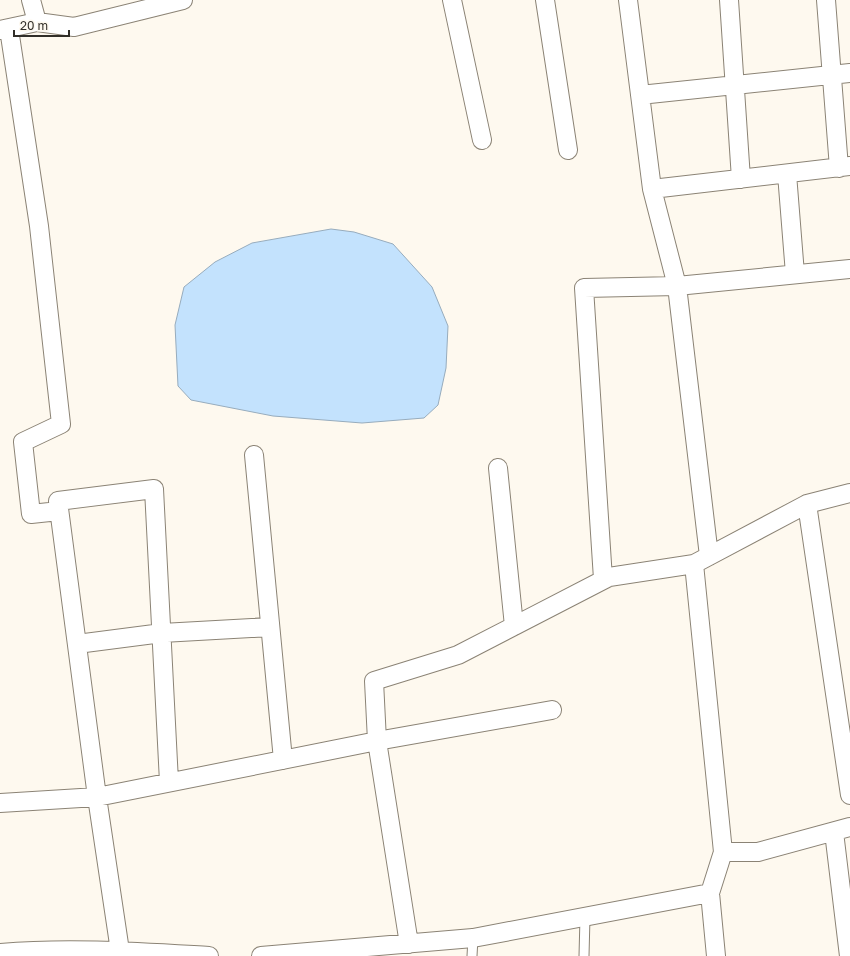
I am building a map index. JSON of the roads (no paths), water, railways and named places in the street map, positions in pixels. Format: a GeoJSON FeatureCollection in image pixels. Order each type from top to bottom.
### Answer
{"type":"FeatureCollection","features":[{"type":"Feature","properties":{"kind":"street"},"geometry":{"type":"LineString","coordinates":[[31,0],[37,22]]}},
{"type":"Feature","properties":{"kind":"street"},"geometry":{"type":"LineString","coordinates":[[59,511],[31,514],[23,442],[61,424],[39,226],[4,30],[37,22],[74,27],[183,0]]}},
{"type":"Feature","properties":{"kind":"street"},"geometry":{"type":"LineString","coordinates":[[452,0],[482,140]]}},
{"type":"Feature","properties":{"kind":"street"},"geometry":{"type":"LineString","coordinates":[[544,0],[568,150]]}},
{"type":"Feature","properties":{"kind":"street"},"geometry":{"type":"LineString","coordinates":[[628,0],[652,189],[677,286],[701,560],[723,852],[710,894],[716,956]]}},
{"type":"Feature","properties":{"kind":"street"},"geometry":{"type":"LineString","coordinates":[[729,0],[741,179]]}},
{"type":"Feature","properties":{"kind":"street"},"geometry":{"type":"LineString","coordinates":[[652,189],[845,167],[832,75],[826,0]]}},
{"type":"Feature","properties":{"kind":"street"},"geometry":{"type":"LineString","coordinates":[[640,95],[850,73]]}},
{"type":"Feature","properties":{"kind":"street"},"geometry":{"type":"LineString","coordinates":[[787,174],[795,274]]}},
{"type":"Feature","properties":{"kind":"street"},"geometry":{"type":"LineString","coordinates":[[603,579],[584,288],[677,286],[850,269]]}},
{"type":"Feature","properties":{"kind":"street"},"geometry":{"type":"LineString","coordinates":[[254,455],[283,760]]}},
{"type":"Feature","properties":{"kind":"street"},"geometry":{"type":"LineString","coordinates":[[498,468],[514,626]]}},
{"type":"Feature","properties":{"kind":"street"},"geometry":{"type":"LineString","coordinates":[[120,951],[97,797],[58,501],[154,489],[169,782]]}},
{"type":"Feature","properties":{"kind":"street"},"geometry":{"type":"LineString","coordinates":[[409,944],[377,741],[374,681],[458,655],[608,577],[701,560],[807,504],[850,493]]}},
{"type":"Feature","properties":{"kind":"street"},"geometry":{"type":"LineString","coordinates":[[807,504],[850,795]]}},
{"type":"Feature","properties":{"kind":"street"},"geometry":{"type":"LineString","coordinates":[[77,644],[162,633],[270,627]]}},
{"type":"Feature","properties":{"kind":"street"},"geometry":{"type":"LineString","coordinates":[[0,803],[97,797],[377,741],[552,710]]}},
{"type":"Feature","properties":{"kind":"street"},"geometry":{"type":"LineString","coordinates":[[723,852],[758,852],[842,829],[849,956]]}},
{"type":"Feature","properties":{"kind":"street"},"geometry":{"type":"LineString","coordinates":[[261,956],[409,944],[472,947],[585,917],[710,894]]}},
{"type":"Feature","properties":{"kind":"street"},"geometry":{"type":"LineString","coordinates":[[0,954],[19,952],[120,951],[209,956]]}},
{"type":"Feature","properties":{"kind":"lane"},"geometry":{"type":"LineString","coordinates":[[584,956],[585,917]]}},
{"type":"Feature","properties":{"kind":"water"},"geometry":{"type":"Polygon","coordinates":[[[331,229],[354,232],[393,244],[432,287],[448,326],[446,368],[438,405],[424,418],[362,423],[273,416],[191,400],[178,386],[175,325],[184,287],[215,262],[252,243],[331,229]]]}}]}
